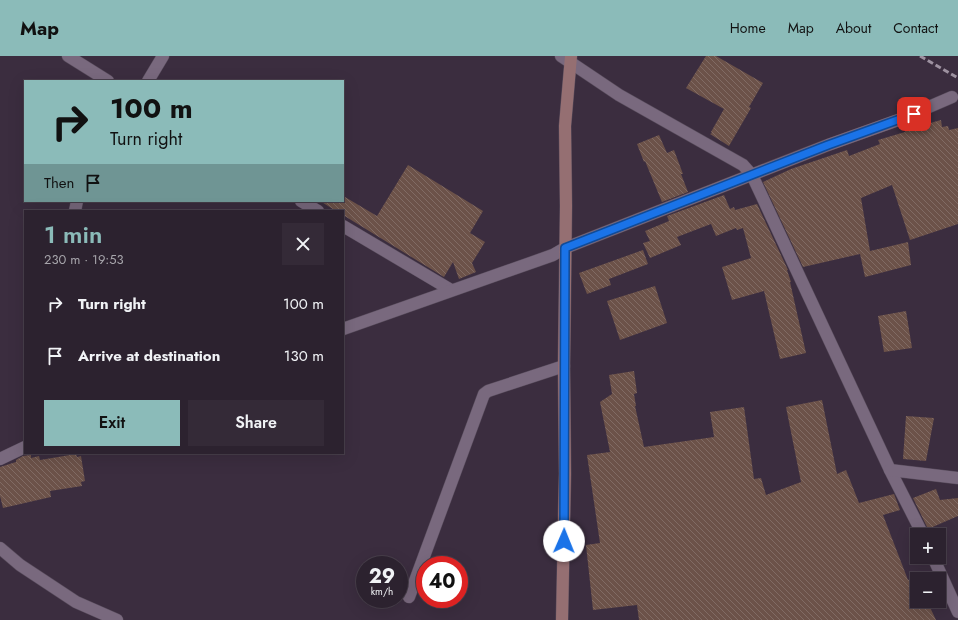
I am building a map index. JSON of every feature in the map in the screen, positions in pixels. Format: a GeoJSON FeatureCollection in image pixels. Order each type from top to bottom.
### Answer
{"type":"FeatureCollection","features":[{"type":"Feature","properties":{"kind":"street"},"geometry":{"type":"LineString","coordinates":[[68,56],[106,80]]}},
{"type":"Feature","properties":{"kind":"street"},"geometry":{"type":"LineString","coordinates":[[149,80],[163,56]]}},
{"type":"Feature","properties":{"kind":"street"},"geometry":{"type":"LineString","coordinates":[[567,58],[619,95],[743,165],[752,175],[890,470],[919,528]]}},
{"type":"Feature","properties":{"kind":"street"},"geometry":{"type":"LineString","coordinates":[[562,620],[565,489],[565,126],[567,58]]}},
{"type":"Feature","properties":{"kind":"street"},"geometry":{"type":"LineString","coordinates":[[344,329],[553,255],[565,248],[828,145],[900,119],[952,97]]}},
{"type":"Feature","properties":{"kind":"street"},"geometry":{"type":"LineString","coordinates":[[303,202],[316,210]]}},
{"type":"Feature","properties":{"kind":"street"},"geometry":{"type":"LineString","coordinates":[[344,227],[451,290]]}},
{"type":"Feature","properties":{"kind":"street"},"geometry":{"type":"LineString","coordinates":[[409,597],[484,394],[488,391],[564,366]]}},
{"type":"Feature","properties":{"kind":"street"},"geometry":{"type":"LineString","coordinates":[[0,459],[24,447]]}},
{"type":"Feature","properties":{"kind":"street"},"geometry":{"type":"LineString","coordinates":[[890,470],[958,478]]}},
{"type":"Feature","properties":{"kind":"street"},"geometry":{"type":"LineString","coordinates":[[0,548],[20,565],[76,602],[117,620]]}},
{"type":"Feature","properties":{"kind":"street"},"geometry":{"type":"LineString","coordinates":[[937,564],[958,612]]}},
{"type":"Feature","properties":{"kind":"building"},"geometry":{"type":"Polygon","coordinates":[[[706,56],[716,56],[763,83],[749,107],[751,108],[729,146],[710,134],[712,133],[711,132],[724,109],[686,88],[706,56]]]}},
{"type":"Feature","properties":{"kind":"building"},"geometry":{"type":"Polygon","coordinates":[[[941,120],[942,127],[948,126],[949,130],[958,128],[958,224],[910,240],[892,185],[861,198],[870,251],[908,242],[911,265],[865,277],[860,254],[803,267],[763,182],[791,169],[847,150],[849,156],[880,144],[878,140],[905,132],[905,130],[941,120]]]}},
{"type":"Feature","properties":{"kind":"building"},"geometry":{"type":"Polygon","coordinates":[[[659,135],[667,153],[674,150],[688,192],[662,202],[637,144],[659,135]]]}},
{"type":"Feature","properties":{"kind":"building"},"geometry":{"type":"Polygon","coordinates":[[[408,165],[483,211],[470,233],[485,242],[472,263],[476,272],[459,279],[453,262],[444,277],[344,216],[344,210],[334,210],[322,202],[344,202],[345,197],[377,216],[408,165]]]}},
{"type":"Feature","properties":{"kind":"building"},"geometry":{"type":"Polygon","coordinates":[[[724,195],[730,209],[734,207],[735,210],[757,204],[788,270],[806,353],[780,359],[764,291],[732,300],[722,267],[751,258],[743,228],[737,230],[736,228],[716,236],[711,224],[677,237],[681,245],[650,258],[643,243],[650,241],[645,231],[669,221],[667,216],[724,195]]]}},
{"type":"Feature","properties":{"kind":"building"},"geometry":{"type":"Polygon","coordinates":[[[643,250],[648,264],[609,279],[611,285],[587,294],[579,273],[643,250]]]}},
{"type":"Feature","properties":{"kind":"building"},"geometry":{"type":"Polygon","coordinates":[[[655,286],[667,323],[620,340],[607,301],[655,286]]]}},
{"type":"Feature","properties":{"kind":"building"},"geometry":{"type":"Polygon","coordinates":[[[906,311],[912,348],[884,352],[878,316],[906,311]]]}},
{"type":"Feature","properties":{"kind":"building"},"geometry":{"type":"Polygon","coordinates":[[[634,371],[637,393],[634,394],[635,406],[644,447],[714,437],[710,412],[744,407],[754,479],[761,478],[766,495],[801,482],[786,407],[822,400],[837,474],[846,470],[859,503],[894,494],[900,510],[883,515],[908,580],[910,579],[910,608],[930,608],[936,620],[639,620],[637,605],[593,610],[586,545],[600,543],[587,455],[610,452],[600,402],[612,394],[609,375],[634,371]]]}},
{"type":"Feature","properties":{"kind":"building"},"geometry":{"type":"Polygon","coordinates":[[[906,416],[934,418],[926,461],[903,459],[906,416]]]}},
{"type":"Feature","properties":{"kind":"building"},"geometry":{"type":"Polygon","coordinates":[[[76,454],[77,457],[81,456],[85,481],[81,482],[82,486],[50,491],[51,497],[3,508],[0,496],[0,467],[16,462],[16,460],[23,456],[31,455],[31,458],[39,456],[40,460],[76,454]]]}},
{"type":"Feature","properties":{"kind":"building"},"geometry":{"type":"Polygon","coordinates":[[[936,489],[940,500],[958,498],[958,516],[928,528],[913,498],[936,489]]]}},
{"type":"Feature","properties":{"kind":"railway"},"geometry":{"type":"LineString","coordinates":[[920,56],[958,78]]}},
{"type":"Feature","properties":{"kind":"route"},"geometry":{"type":"LineString","coordinates":[[564,541],[565,248],[828,145],[914,114]]}}]}
